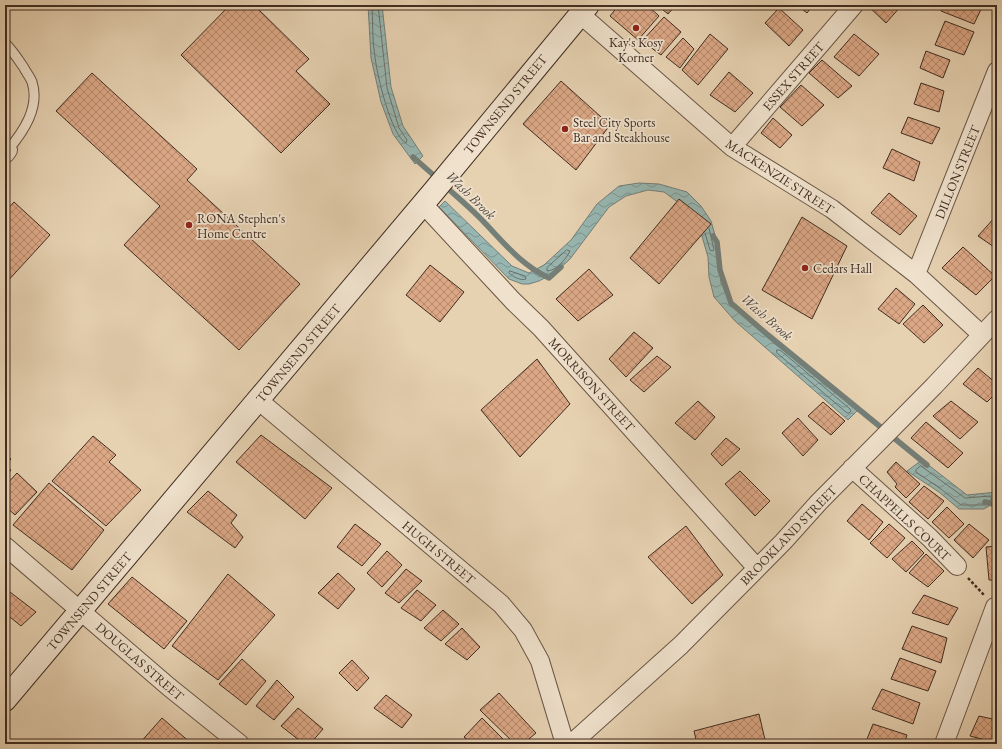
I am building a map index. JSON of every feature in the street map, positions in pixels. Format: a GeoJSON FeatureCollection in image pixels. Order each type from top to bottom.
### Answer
{"type":"FeatureCollection","features":[{"type":"Feature","properties":{"kind":"main road","name":"TOWNSEND STREET"},"geometry":{"type":"LineString","coordinates":[[5,700],[429,198],[584,10]]}},
{"type":"Feature","properties":{"kind":"street","name":"ESSEX STREET"},"geometry":{"type":"LineString","coordinates":[[732,147],[854,5]]}},
{"type":"Feature","properties":{"kind":"street","name":"MACKENZIE STREET"},"geometry":{"type":"LineString","coordinates":[[584,10],[732,147],[832,209],[916,274],[982,335]]}},
{"type":"Feature","properties":{"kind":"street","name":"DILLON STREET"},"geometry":{"type":"LineString","coordinates":[[916,274],[997,71]]}},
{"type":"Feature","properties":{"kind":"street","name":"MORRISON STREET"},"geometry":{"type":"LineString","coordinates":[[429,198],[512,301],[541,328],[757,568]]}},
{"type":"Feature","properties":{"kind":"street","name":"BROOKLAND STREET"},"geometry":{"type":"LineString","coordinates":[[571,744],[681,645],[783,542],[819,502],[934,386],[997,319]]}},
{"type":"Feature","properties":{"kind":"street","name":"HUGH STREET"},"geometry":{"type":"LineString","coordinates":[[258,400],[501,604],[523,630],[540,661],[565,744]]}},
{"type":"Feature","properties":{"kind":"street","name":"CHAPPELLS COURT"},"geometry":{"type":"LineString","coordinates":[[852,468],[930,538],[957,566]]}},
{"type":"Feature","properties":{"kind":"street","name":"DOUGLAS STREET"},"geometry":{"type":"LineString","coordinates":[[5,546],[169,687],[240,744]]}},
{"type":"Feature","properties":{"kind":"street"},"geometry":{"type":"LineString","coordinates":[[944,744],[996,607]]}},
{"type":"Feature","properties":{"kind":"lane"},"geometry":{"type":"LineString","coordinates":[[5,43],[14,52],[31,81],[34,94],[31,114],[21,135],[7,152]]}},
{"type":"Feature","properties":{"kind":"path"},"geometry":{"type":"LineString","coordinates":[[957,566],[996,607]]}},
{"type":"Feature","properties":{"kind":"water"},"geometry":{"type":"Polygon","coordinates":[[[368,5],[382,5],[391,87],[403,126],[423,156],[415,164],[393,134],[381,102],[371,58],[368,5]]]}},
{"type":"Feature","properties":{"kind":"water"},"geometry":{"type":"Polygon","coordinates":[[[639,183],[659,184],[687,192],[701,206],[711,221],[717,242],[721,283],[731,303],[758,328],[858,410],[848,420],[735,321],[714,297],[709,277],[708,257],[699,226],[683,206],[664,192],[648,190],[626,196],[609,207],[570,259],[556,272],[539,281],[529,284],[522,284],[509,279],[439,207],[445,201],[512,266],[529,273],[544,265],[571,240],[597,204],[619,186],[639,183]]]}},
{"type":"Feature","properties":{"kind":"water"},"geometry":{"type":"Polygon","coordinates":[[[922,460],[967,495],[997,492],[997,501],[984,509],[959,509],[939,492],[907,471],[922,460]]]}},
{"type":"Feature","properties":{"kind":"building"},"geometry":{"type":"Polygon","coordinates":[[[230,5],[254,5],[309,59],[296,71],[330,104],[281,153],[181,55],[230,5]]]}},
{"type":"Feature","properties":{"kind":"building","name":"Kay's Kosy Korner"},"geometry":{"type":"Polygon","coordinates":[[[619,5],[647,5],[659,16],[638,40],[610,16],[619,5]]]}},
{"type":"Feature","properties":{"kind":"building"},"geometry":{"type":"Polygon","coordinates":[[[657,5],[676,5],[668,14],[657,5]]]}},
{"type":"Feature","properties":{"kind":"building"},"geometry":{"type":"Polygon","coordinates":[[[797,5],[813,5],[807,13],[797,5]]]}},
{"type":"Feature","properties":{"kind":"building"},"geometry":{"type":"Polygon","coordinates":[[[867,5],[902,5],[886,23],[867,5]]]}},
{"type":"Feature","properties":{"kind":"building"},"geometry":{"type":"Polygon","coordinates":[[[944,5],[983,5],[974,24],[941,11],[944,5]]]}},
{"type":"Feature","properties":{"kind":"building"},"geometry":{"type":"Polygon","coordinates":[[[779,8],[803,30],[789,46],[765,23],[779,8]]]}},
{"type":"Feature","properties":{"kind":"building"},"geometry":{"type":"Polygon","coordinates":[[[664,17],[681,32],[661,55],[642,41],[664,17]]]}},
{"type":"Feature","properties":{"kind":"building"},"geometry":{"type":"Polygon","coordinates":[[[945,21],[974,32],[964,55],[935,45],[945,21]]]}},
{"type":"Feature","properties":{"kind":"building"},"geometry":{"type":"Polygon","coordinates":[[[710,34],[728,49],[698,85],[682,70],[710,34]]]}},
{"type":"Feature","properties":{"kind":"building"},"geometry":{"type":"Polygon","coordinates":[[[854,34],[879,54],[859,76],[834,57],[854,34]]]}},
{"type":"Feature","properties":{"kind":"building"},"geometry":{"type":"Polygon","coordinates":[[[683,38],[694,49],[680,68],[666,57],[683,38]]]}},
{"type":"Feature","properties":{"kind":"building"},"geometry":{"type":"Polygon","coordinates":[[[926,51],[950,60],[943,78],[920,68],[926,51]]]}},
{"type":"Feature","properties":{"kind":"building"},"geometry":{"type":"Polygon","coordinates":[[[822,60],[852,86],[838,98],[809,73],[822,60]]]}},
{"type":"Feature","properties":{"kind":"building"},"geometry":{"type":"Polygon","coordinates":[[[729,72],[753,93],[735,112],[710,95],[729,72]]]}},
{"type":"Feature","properties":{"kind":"building","name":"RONA Stephen's Home Centre"},"geometry":{"type":"Polygon","coordinates":[[[92,73],[197,169],[187,180],[300,284],[239,350],[124,245],[160,206],[56,111],[92,73]]]}},
{"type":"Feature","properties":{"kind":"building"},"geometry":{"type":"Polygon","coordinates":[[[561,81],[610,125],[576,170],[523,124],[561,81]]]}},
{"type":"Feature","properties":{"kind":"building"},"geometry":{"type":"Polygon","coordinates":[[[921,83],[944,91],[939,112],[914,104],[921,83]]]}},
{"type":"Feature","properties":{"kind":"building"},"geometry":{"type":"Polygon","coordinates":[[[801,85],[824,105],[802,126],[780,107],[801,85]]]}},
{"type":"Feature","properties":{"kind":"building"},"geometry":{"type":"Polygon","coordinates":[[[908,117],[940,128],[932,144],[901,133],[908,117]]]}},
{"type":"Feature","properties":{"kind":"building"},"geometry":{"type":"Polygon","coordinates":[[[773,118],[792,135],[780,148],[761,133],[773,118]]]}},
{"type":"Feature","properties":{"kind":"building"},"geometry":{"type":"Polygon","coordinates":[[[892,149],[920,162],[914,181],[883,168],[892,149]]]}},
{"type":"Feature","properties":{"kind":"building"},"geometry":{"type":"Polygon","coordinates":[[[889,193],[917,216],[900,235],[871,213],[889,193]]]}},
{"type":"Feature","properties":{"kind":"building"},"geometry":{"type":"Polygon","coordinates":[[[679,199],[711,224],[659,284],[630,258],[679,199]]]}},
{"type":"Feature","properties":{"kind":"building"},"geometry":{"type":"Polygon","coordinates":[[[14,202],[50,235],[5,284],[5,212],[14,202]]]}},
{"type":"Feature","properties":{"kind":"building"},"geometry":{"type":"Polygon","coordinates":[[[996,216],[997,217],[997,249],[978,236],[996,216]]]}},
{"type":"Feature","properties":{"kind":"building","name":"Cedars Hall"},"geometry":{"type":"Polygon","coordinates":[[[802,217],[847,246],[812,319],[762,290],[802,217]]]}},
{"type":"Feature","properties":{"kind":"building"},"geometry":{"type":"Polygon","coordinates":[[[963,247],[995,276],[976,295],[942,268],[963,247]]]}},
{"type":"Feature","properties":{"kind":"building"},"geometry":{"type":"Polygon","coordinates":[[[430,265],[464,292],[440,322],[406,295],[430,265]]]}},
{"type":"Feature","properties":{"kind":"building"},"geometry":{"type":"Polygon","coordinates":[[[589,269],[613,295],[578,321],[556,299],[589,269]]]}},
{"type":"Feature","properties":{"kind":"building"},"geometry":{"type":"Polygon","coordinates":[[[896,288],[915,304],[899,324],[878,309],[896,288]]]}},
{"type":"Feature","properties":{"kind":"building"},"geometry":{"type":"Polygon","coordinates":[[[923,305],[943,325],[924,343],[903,324],[923,305]]]}},
{"type":"Feature","properties":{"kind":"building"},"geometry":{"type":"Polygon","coordinates":[[[634,332],[653,348],[626,377],[609,359],[634,332]]]}},
{"type":"Feature","properties":{"kind":"building"},"geometry":{"type":"Polygon","coordinates":[[[657,356],[671,367],[644,392],[630,380],[657,356]]]}},
{"type":"Feature","properties":{"kind":"building"},"geometry":{"type":"Polygon","coordinates":[[[537,359],[570,404],[520,457],[481,410],[537,359]]]}},
{"type":"Feature","properties":{"kind":"building"},"geometry":{"type":"Polygon","coordinates":[[[978,368],[997,384],[997,392],[987,402],[963,384],[978,368]]]}},
{"type":"Feature","properties":{"kind":"building"},"geometry":{"type":"Polygon","coordinates":[[[698,401],[715,417],[695,440],[675,423],[698,401]]]}},
{"type":"Feature","properties":{"kind":"building"},"geometry":{"type":"Polygon","coordinates":[[[951,401],[978,422],[960,439],[933,416],[951,401]]]}},
{"type":"Feature","properties":{"kind":"building"},"geometry":{"type":"Polygon","coordinates":[[[823,402],[845,421],[831,435],[808,416],[823,402]]]}},
{"type":"Feature","properties":{"kind":"building"},"geometry":{"type":"Polygon","coordinates":[[[798,418],[818,440],[803,456],[782,433],[798,418]]]}},
{"type":"Feature","properties":{"kind":"building"},"geometry":{"type":"Polygon","coordinates":[[[926,422],[963,453],[948,468],[911,438],[926,422]]]}},
{"type":"Feature","properties":{"kind":"building"},"geometry":{"type":"Polygon","coordinates":[[[261,435],[332,488],[305,519],[236,462],[261,435]]]}},
{"type":"Feature","properties":{"kind":"building"},"geometry":{"type":"Polygon","coordinates":[[[93,436],[116,455],[109,462],[141,490],[106,526],[52,481],[93,436]]]}},
{"type":"Feature","properties":{"kind":"building"},"geometry":{"type":"Polygon","coordinates":[[[726,438],[740,449],[722,466],[711,454],[726,438]]]}},
{"type":"Feature","properties":{"kind":"building"},"geometry":{"type":"Polygon","coordinates":[[[5,453],[11,459],[5,466],[5,453]]]}},
{"type":"Feature","properties":{"kind":"building"},"geometry":{"type":"Polygon","coordinates":[[[896,462],[920,484],[906,498],[895,487],[897,484],[887,472],[896,462]]]}},
{"type":"Feature","properties":{"kind":"building"},"geometry":{"type":"Polygon","coordinates":[[[5,466],[11,470],[5,477],[5,466]]]}},
{"type":"Feature","properties":{"kind":"building"},"geometry":{"type":"Polygon","coordinates":[[[740,471],[770,501],[755,516],[725,484],[740,471]]]}},
{"type":"Feature","properties":{"kind":"building"},"geometry":{"type":"Polygon","coordinates":[[[17,473],[37,492],[15,515],[5,506],[5,486],[17,473]]]}},
{"type":"Feature","properties":{"kind":"building"},"geometry":{"type":"Polygon","coordinates":[[[49,483],[104,530],[72,570],[13,525],[49,483]]]}},
{"type":"Feature","properties":{"kind":"building"},"geometry":{"type":"Polygon","coordinates":[[[924,486],[944,501],[928,519],[909,502],[924,486]]]}},
{"type":"Feature","properties":{"kind":"building"},"geometry":{"type":"Polygon","coordinates":[[[208,491],[237,515],[231,523],[243,537],[235,548],[187,512],[208,491]]]}},
{"type":"Feature","properties":{"kind":"building"},"geometry":{"type":"Polygon","coordinates":[[[862,504],[883,522],[869,540],[847,521],[862,504]]]}},
{"type":"Feature","properties":{"kind":"building"},"geometry":{"type":"Polygon","coordinates":[[[947,507],[964,524],[949,538],[932,522],[947,507]]]}},
{"type":"Feature","properties":{"kind":"building"},"geometry":{"type":"Polygon","coordinates":[[[355,524],[381,544],[362,566],[337,547],[355,524]]]}},
{"type":"Feature","properties":{"kind":"building"},"geometry":{"type":"Polygon","coordinates":[[[889,524],[905,538],[887,558],[870,543],[889,524]]]}},
{"type":"Feature","properties":{"kind":"building"},"geometry":{"type":"Polygon","coordinates":[[[969,524],[989,540],[973,558],[954,540],[969,524]]]}},
{"type":"Feature","properties":{"kind":"building"},"geometry":{"type":"Polygon","coordinates":[[[686,526],[723,575],[692,604],[648,557],[686,526]]]}},
{"type":"Feature","properties":{"kind":"building"},"geometry":{"type":"Polygon","coordinates":[[[912,541],[924,553],[906,572],[892,559],[912,541]]]}},
{"type":"Feature","properties":{"kind":"building"},"geometry":{"type":"Polygon","coordinates":[[[997,546],[997,580],[989,580],[986,547],[997,546]]]}},
{"type":"Feature","properties":{"kind":"building"},"geometry":{"type":"Polygon","coordinates":[[[387,551],[402,565],[382,587],[367,573],[387,551]]]}},
{"type":"Feature","properties":{"kind":"building"},"geometry":{"type":"Polygon","coordinates":[[[926,554],[944,571],[928,587],[909,573],[926,554]]]}},
{"type":"Feature","properties":{"kind":"building"},"geometry":{"type":"Polygon","coordinates":[[[406,569],[422,581],[399,603],[385,593],[406,569]]]}},
{"type":"Feature","properties":{"kind":"building"},"geometry":{"type":"Polygon","coordinates":[[[338,573],[355,589],[338,609],[318,593],[338,573]]]}},
{"type":"Feature","properties":{"kind":"building"},"geometry":{"type":"Polygon","coordinates":[[[228,574],[275,615],[218,680],[172,646],[228,574]]]}},
{"type":"Feature","properties":{"kind":"building"},"geometry":{"type":"Polygon","coordinates":[[[132,577],[187,621],[164,649],[108,604],[132,577]]]}},
{"type":"Feature","properties":{"kind":"building"},"geometry":{"type":"Polygon","coordinates":[[[417,590],[436,605],[421,621],[401,608],[417,590]]]}},
{"type":"Feature","properties":{"kind":"building"},"geometry":{"type":"Polygon","coordinates":[[[10,592],[36,612],[21,626],[5,613],[5,597],[10,592]]]}},
{"type":"Feature","properties":{"kind":"building"},"geometry":{"type":"Polygon","coordinates":[[[924,595],[958,608],[948,625],[912,613],[924,595]]]}},
{"type":"Feature","properties":{"kind":"building"},"geometry":{"type":"Polygon","coordinates":[[[443,610],[459,624],[441,641],[424,628],[443,610]]]}},
{"type":"Feature","properties":{"kind":"building"},"geometry":{"type":"Polygon","coordinates":[[[912,626],[947,638],[941,663],[902,649],[912,626]]]}},
{"type":"Feature","properties":{"kind":"building"},"geometry":{"type":"Polygon","coordinates":[[[462,628],[480,647],[467,660],[445,644],[462,628]]]}},
{"type":"Feature","properties":{"kind":"building"},"geometry":{"type":"Polygon","coordinates":[[[900,658],[936,671],[928,691],[891,679],[900,658]]]}},
{"type":"Feature","properties":{"kind":"building"},"geometry":{"type":"Polygon","coordinates":[[[242,659],[266,681],[246,705],[219,684],[242,659]]]}},
{"type":"Feature","properties":{"kind":"building"},"geometry":{"type":"Polygon","coordinates":[[[352,660],[369,678],[357,691],[339,673],[352,660]]]}},
{"type":"Feature","properties":{"kind":"building"},"geometry":{"type":"Polygon","coordinates":[[[277,680],[294,697],[274,720],[256,706],[277,680]]]}},
{"type":"Feature","properties":{"kind":"building"},"geometry":{"type":"Polygon","coordinates":[[[882,689],[920,703],[913,724],[872,709],[882,689]]]}},
{"type":"Feature","properties":{"kind":"building"},"geometry":{"type":"Polygon","coordinates":[[[499,693],[536,733],[523,744],[515,744],[480,710],[499,693]]]}},
{"type":"Feature","properties":{"kind":"building"},"geometry":{"type":"Polygon","coordinates":[[[386,695],[412,715],[402,728],[374,708],[386,695]]]}},
{"type":"Feature","properties":{"kind":"building"},"geometry":{"type":"Polygon","coordinates":[[[298,708],[323,729],[310,744],[304,744],[281,726],[298,708]]]}},
{"type":"Feature","properties":{"kind":"building"},"geometry":{"type":"Polygon","coordinates":[[[759,714],[766,744],[697,744],[694,731],[759,714]]]}},
{"type":"Feature","properties":{"kind":"building"},"geometry":{"type":"Polygon","coordinates":[[[979,716],[997,720],[997,743],[970,736],[979,716]]]}},
{"type":"Feature","properties":{"kind":"building"},"geometry":{"type":"Polygon","coordinates":[[[162,718],[192,744],[139,744],[162,718]]]}},
{"type":"Feature","properties":{"kind":"building"},"geometry":{"type":"Polygon","coordinates":[[[482,718],[508,744],[472,744],[464,737],[482,718]]]}},
{"type":"Feature","properties":{"kind":"building"},"geometry":{"type":"Polygon","coordinates":[[[873,724],[907,735],[904,744],[865,744],[873,724]]]}},
{"type":"Feature","properties":{"kind":"waterway","name":"Wash Brook"},"geometry":{"type":"LineString","coordinates":[[413,157],[438,179]]}},
{"type":"Feature","properties":{"kind":"waterway","name":"Wash Brook"},"geometry":{"type":"LineString","coordinates":[[444,185],[528,265],[549,278],[561,267]]}},
{"type":"Feature","properties":{"kind":"waterway","name":"Wash Brook"},"geometry":{"type":"LineString","coordinates":[[713,236],[717,242],[720,270],[731,303],[927,465]]}},
{"type":"Feature","properties":{"kind":"waterway","name":"Wash Brook"},"geometry":{"type":"LineString","coordinates":[[985,502],[997,505]]}},
{"type":"Feature","properties":{"kind":"place","name":"Kay's Kosy Korner"},"geometry":{"type":"Point","coordinates":[636,28]}},
{"type":"Feature","properties":{"kind":"place","name":"Steel City Sports Bar and Steakhouse"},"geometry":{"type":"Point","coordinates":[565,129]}},
{"type":"Feature","properties":{"kind":"place","name":"RONA Stephen's Home Centre"},"geometry":{"type":"Point","coordinates":[189,225]}},
{"type":"Feature","properties":{"kind":"place","name":"Cedars Hall"},"geometry":{"type":"Point","coordinates":[805,268]}}]}
